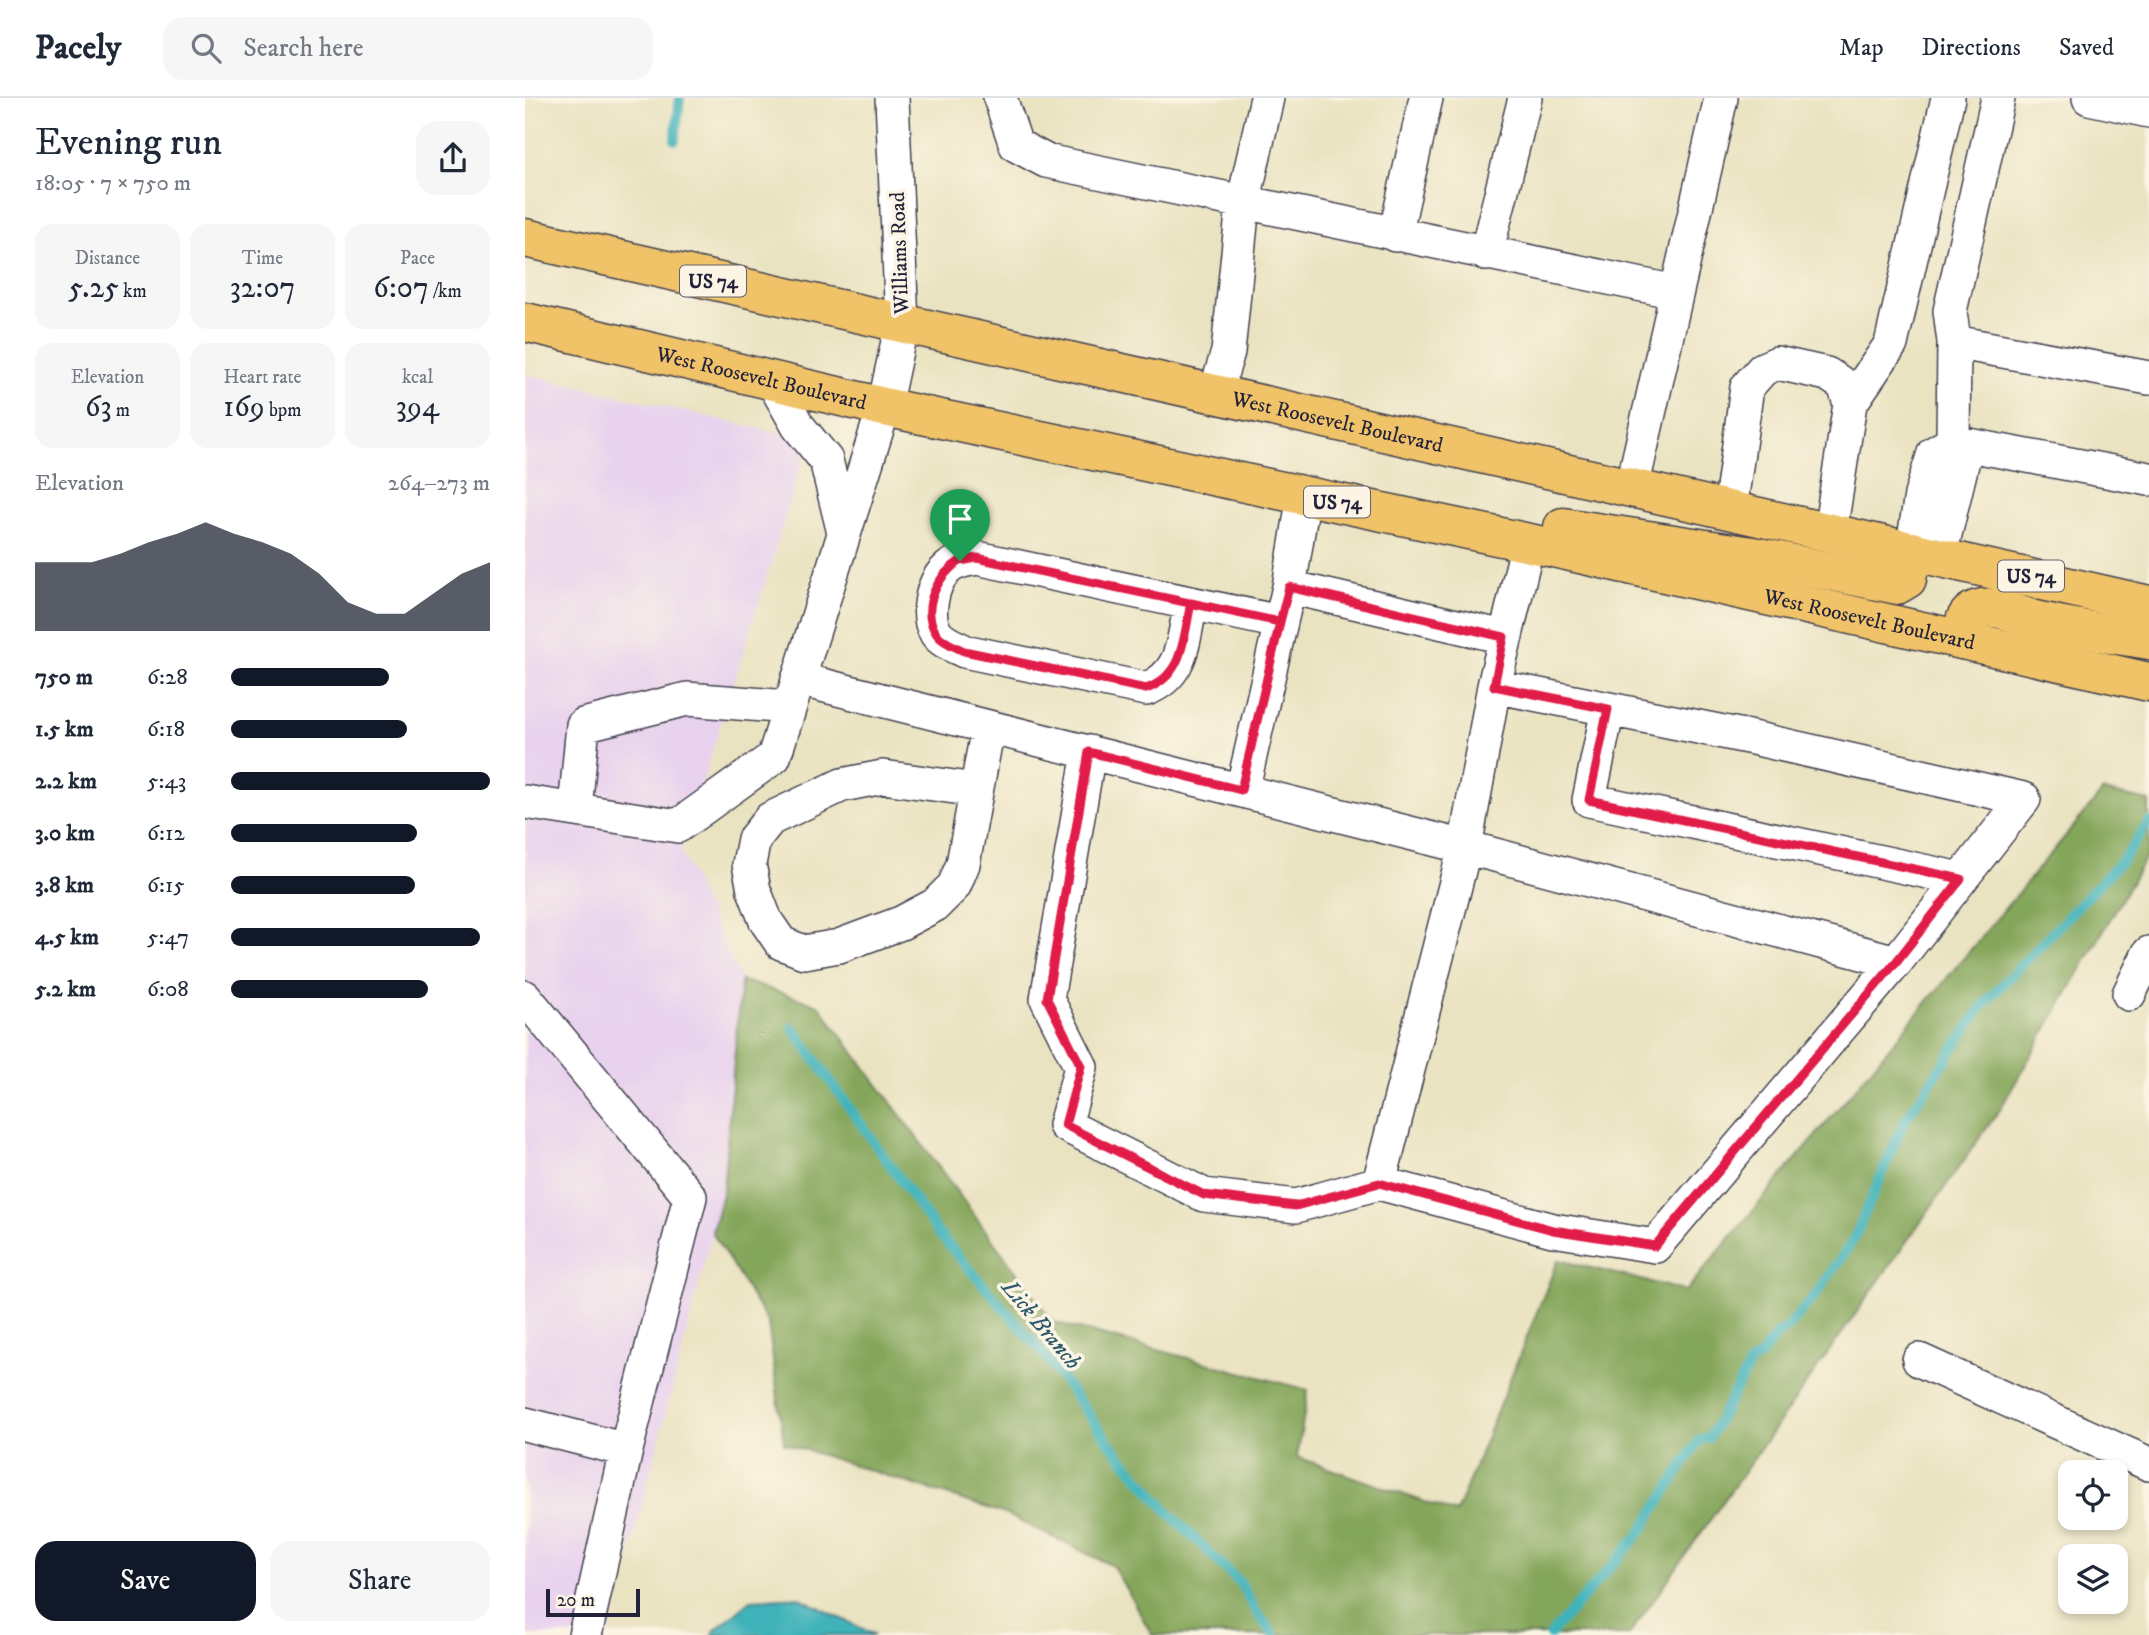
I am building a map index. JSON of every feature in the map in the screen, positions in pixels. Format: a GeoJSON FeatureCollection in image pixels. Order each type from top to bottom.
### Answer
{"type":"FeatureCollection","features":[{"type":"Feature","properties":{"kind":"highway","name":"West Roosevelt Boulevard"},"geometry":{"type":"LineString","coordinates":[[525,238],[2149,605]]}},
{"type":"Feature","properties":{"kind":"highway","name":"West Roosevelt Boulevard"},"geometry":{"type":"LineString","coordinates":[[525,322],[884,407],[1432,522],[2149,682]]}},
{"type":"Feature","properties":{"kind":"highway"},"geometry":{"type":"LineString","coordinates":[[1432,522],[1549,526],[1759,557],[1897,585],[1907,579],[1926,553]]}},
{"type":"Feature","properties":{"kind":"highway"},"geometry":{"type":"LineString","coordinates":[[1962,640],[1963,621],[1970,613],[1979,608],[1992,608],[2035,620],[2149,640]]}},
{"type":"Feature","properties":{"kind":"street","name":"Williams Road"},"geometry":{"type":"LineString","coordinates":[[525,802],[678,826],[774,757],[884,407],[902,323],[892,98]]}},
{"type":"Feature","properties":{"kind":"street"},"geometry":{"type":"LineString","coordinates":[[1000,98],[1016,145],[1046,161],[1676,292]]}},
{"type":"Feature","properties":{"kind":"street"},"geometry":{"type":"LineString","coordinates":[[1215,394],[1228,352],[1243,204],[1267,98]]}},
{"type":"Feature","properties":{"kind":"street"},"geometry":{"type":"LineString","coordinates":[[1395,235],[1426,98]]}},
{"type":"Feature","properties":{"kind":"street"},"geometry":{"type":"LineString","coordinates":[[1486,254],[1525,98]]}},
{"type":"Feature","properties":{"kind":"street"},"geometry":{"type":"LineString","coordinates":[[1632,488],[1721,98]]}},
{"type":"Feature","properties":{"kind":"street"},"geometry":{"type":"LineString","coordinates":[[1830,532],[1850,404],[1891,344],[1948,98]]}},
{"type":"Feature","properties":{"kind":"street"},"geometry":{"type":"LineString","coordinates":[[1953,442],[1954,342],[1950,311],[1998,98]]}},
{"type":"Feature","properties":{"kind":"street"},"geometry":{"type":"LineString","coordinates":[[2089,98],[2149,111]]}},
{"type":"Feature","properties":{"kind":"street"},"geometry":{"type":"LineString","coordinates":[[1954,342],[2149,378]]}},
{"type":"Feature","properties":{"kind":"street"},"geometry":{"type":"LineString","coordinates":[[1730,510],[1747,387],[1763,369],[1777,363],[1827,374],[1844,385],[1850,404]]}},
{"type":"Feature","properties":{"kind":"street"},"geometry":{"type":"LineString","coordinates":[[772,380],[798,426],[827,460],[844,533]]}},
{"type":"Feature","properties":{"kind":"street"},"geometry":{"type":"LineString","coordinates":[[1926,553],[1921,495],[1934,453],[1953,442],[2149,479]]}},
{"type":"Feature","properties":{"kind":"street"},"geometry":{"type":"LineString","coordinates":[[1241,790],[1289,587],[1304,495]]}},
{"type":"Feature","properties":{"kind":"street"},"geometry":{"type":"LineString","coordinates":[[1379,1183],[1465,847],[1504,637],[1528,543]]}},
{"type":"Feature","properties":{"kind":"street"},"geometry":{"type":"LineString","coordinates":[[1191,603],[1178,661],[1164,682],[1146,689],[964,651],[947,643],[936,632],[931,614],[933,591],[945,570],[960,561],[977,558],[1191,603],[1280,622]]}},
{"type":"Feature","properties":{"kind":"street"},"geometry":{"type":"LineString","coordinates":[[1289,587],[1504,637]]}},
{"type":"Feature","properties":{"kind":"street"},"geometry":{"type":"LineString","coordinates":[[1089,752],[1047,999],[1081,1066],[1065,1125],[1204,1195],[1296,1206],[1379,1183],[1553,1230],[1655,1246],[1896,962],[2024,799],[1494,686]]}},
{"type":"Feature","properties":{"kind":"street"},"geometry":{"type":"LineString","coordinates":[[575,810],[583,725],[687,699],[794,693],[988,727],[1465,847],[1896,962]]}},
{"type":"Feature","properties":{"kind":"street"},"geometry":{"type":"LineString","coordinates":[[1608,709],[1589,800],[1961,879]]}},
{"type":"Feature","properties":{"kind":"street"},"geometry":{"type":"LineString","coordinates":[[976,789],[883,777],[842,785],[770,819],[754,839],[749,864],[754,890],[766,921],[781,943],[804,952],[839,946],[901,923],[935,905],[954,886],[963,864],[988,727]]}},
{"type":"Feature","properties":{"kind":"street"},"geometry":{"type":"LineString","coordinates":[[2129,994],[2149,953]]}},
{"type":"Feature","properties":{"kind":"street"},"geometry":{"type":"LineString","coordinates":[[525,997],[690,1197],[627,1450],[585,1635]]}},
{"type":"Feature","properties":{"kind":"street"},"geometry":{"type":"LineString","coordinates":[[1919,1360],[2149,1465]]}},
{"type":"Feature","properties":{"kind":"street"},"geometry":{"type":"LineString","coordinates":[[525,1424],[627,1450]]}},
{"type":"Feature","properties":{"kind":"shaded area"},"geometry":{"type":"Polygon","coordinates":[[[525,374],[809,440],[681,852],[741,980],[723,1191],[609,1635],[525,1635],[525,374]]]}},
{"type":"Feature","properties":{"kind":"green space"},"geometry":{"type":"Polygon","coordinates":[[[2103,791],[2149,801],[2149,852],[2000,1109],[1629,1635],[1152,1635],[1113,1566],[1003,1513],[784,1443],[768,1323],[712,1232],[723,1190],[741,980],[819,1005],[1053,1322],[1308,1390],[1297,1457],[1456,1513],[1558,1260],[1686,1291],[2103,791]]]}},
{"type":"Feature","properties":{"kind":"water"},"geometry":{"type":"Polygon","coordinates":[[[798,1597],[875,1635],[713,1635],[715,1630],[751,1600],[798,1597]]]}},
{"type":"Feature","properties":{"kind":"waterway","name":"Lick Branch"},"geometry":{"type":"LineString","coordinates":[[675,140],[680,98]]}},
{"type":"Feature","properties":{"kind":"waterway"},"geometry":{"type":"LineString","coordinates":[[1550,1635],[1639,1535],[1700,1439],[1709,1438],[1751,1362],[1761,1356],[1776,1335],[1786,1329],[1818,1292],[1854,1239],[1905,1120],[1984,1004],[2125,857],[2149,822]]}},
{"type":"Feature","properties":{"kind":"waterway","name":"Lick Branch"},"geometry":{"type":"LineString","coordinates":[[792,1027],[939,1234],[1046,1357],[1111,1445],[1168,1512],[1240,1583],[1257,1613],[1274,1635]]}},
{"type":"Feature","properties":{"kind":"route"},"geometry":{"type":"LineString","coordinates":[[960,561],[945,570],[933,591],[931,614],[936,632],[947,643],[964,651],[1146,689],[1164,682],[1178,661],[1191,603],[1280,622],[1289,587],[1504,637],[1494,686],[1608,709],[1589,800],[1961,879],[1896,962],[1655,1246],[1553,1230],[1379,1183],[1296,1206],[1204,1195],[1065,1125],[1081,1066],[1047,999],[1089,752],[1241,790],[1280,622],[1191,603],[977,558],[960,561]]}}]}
